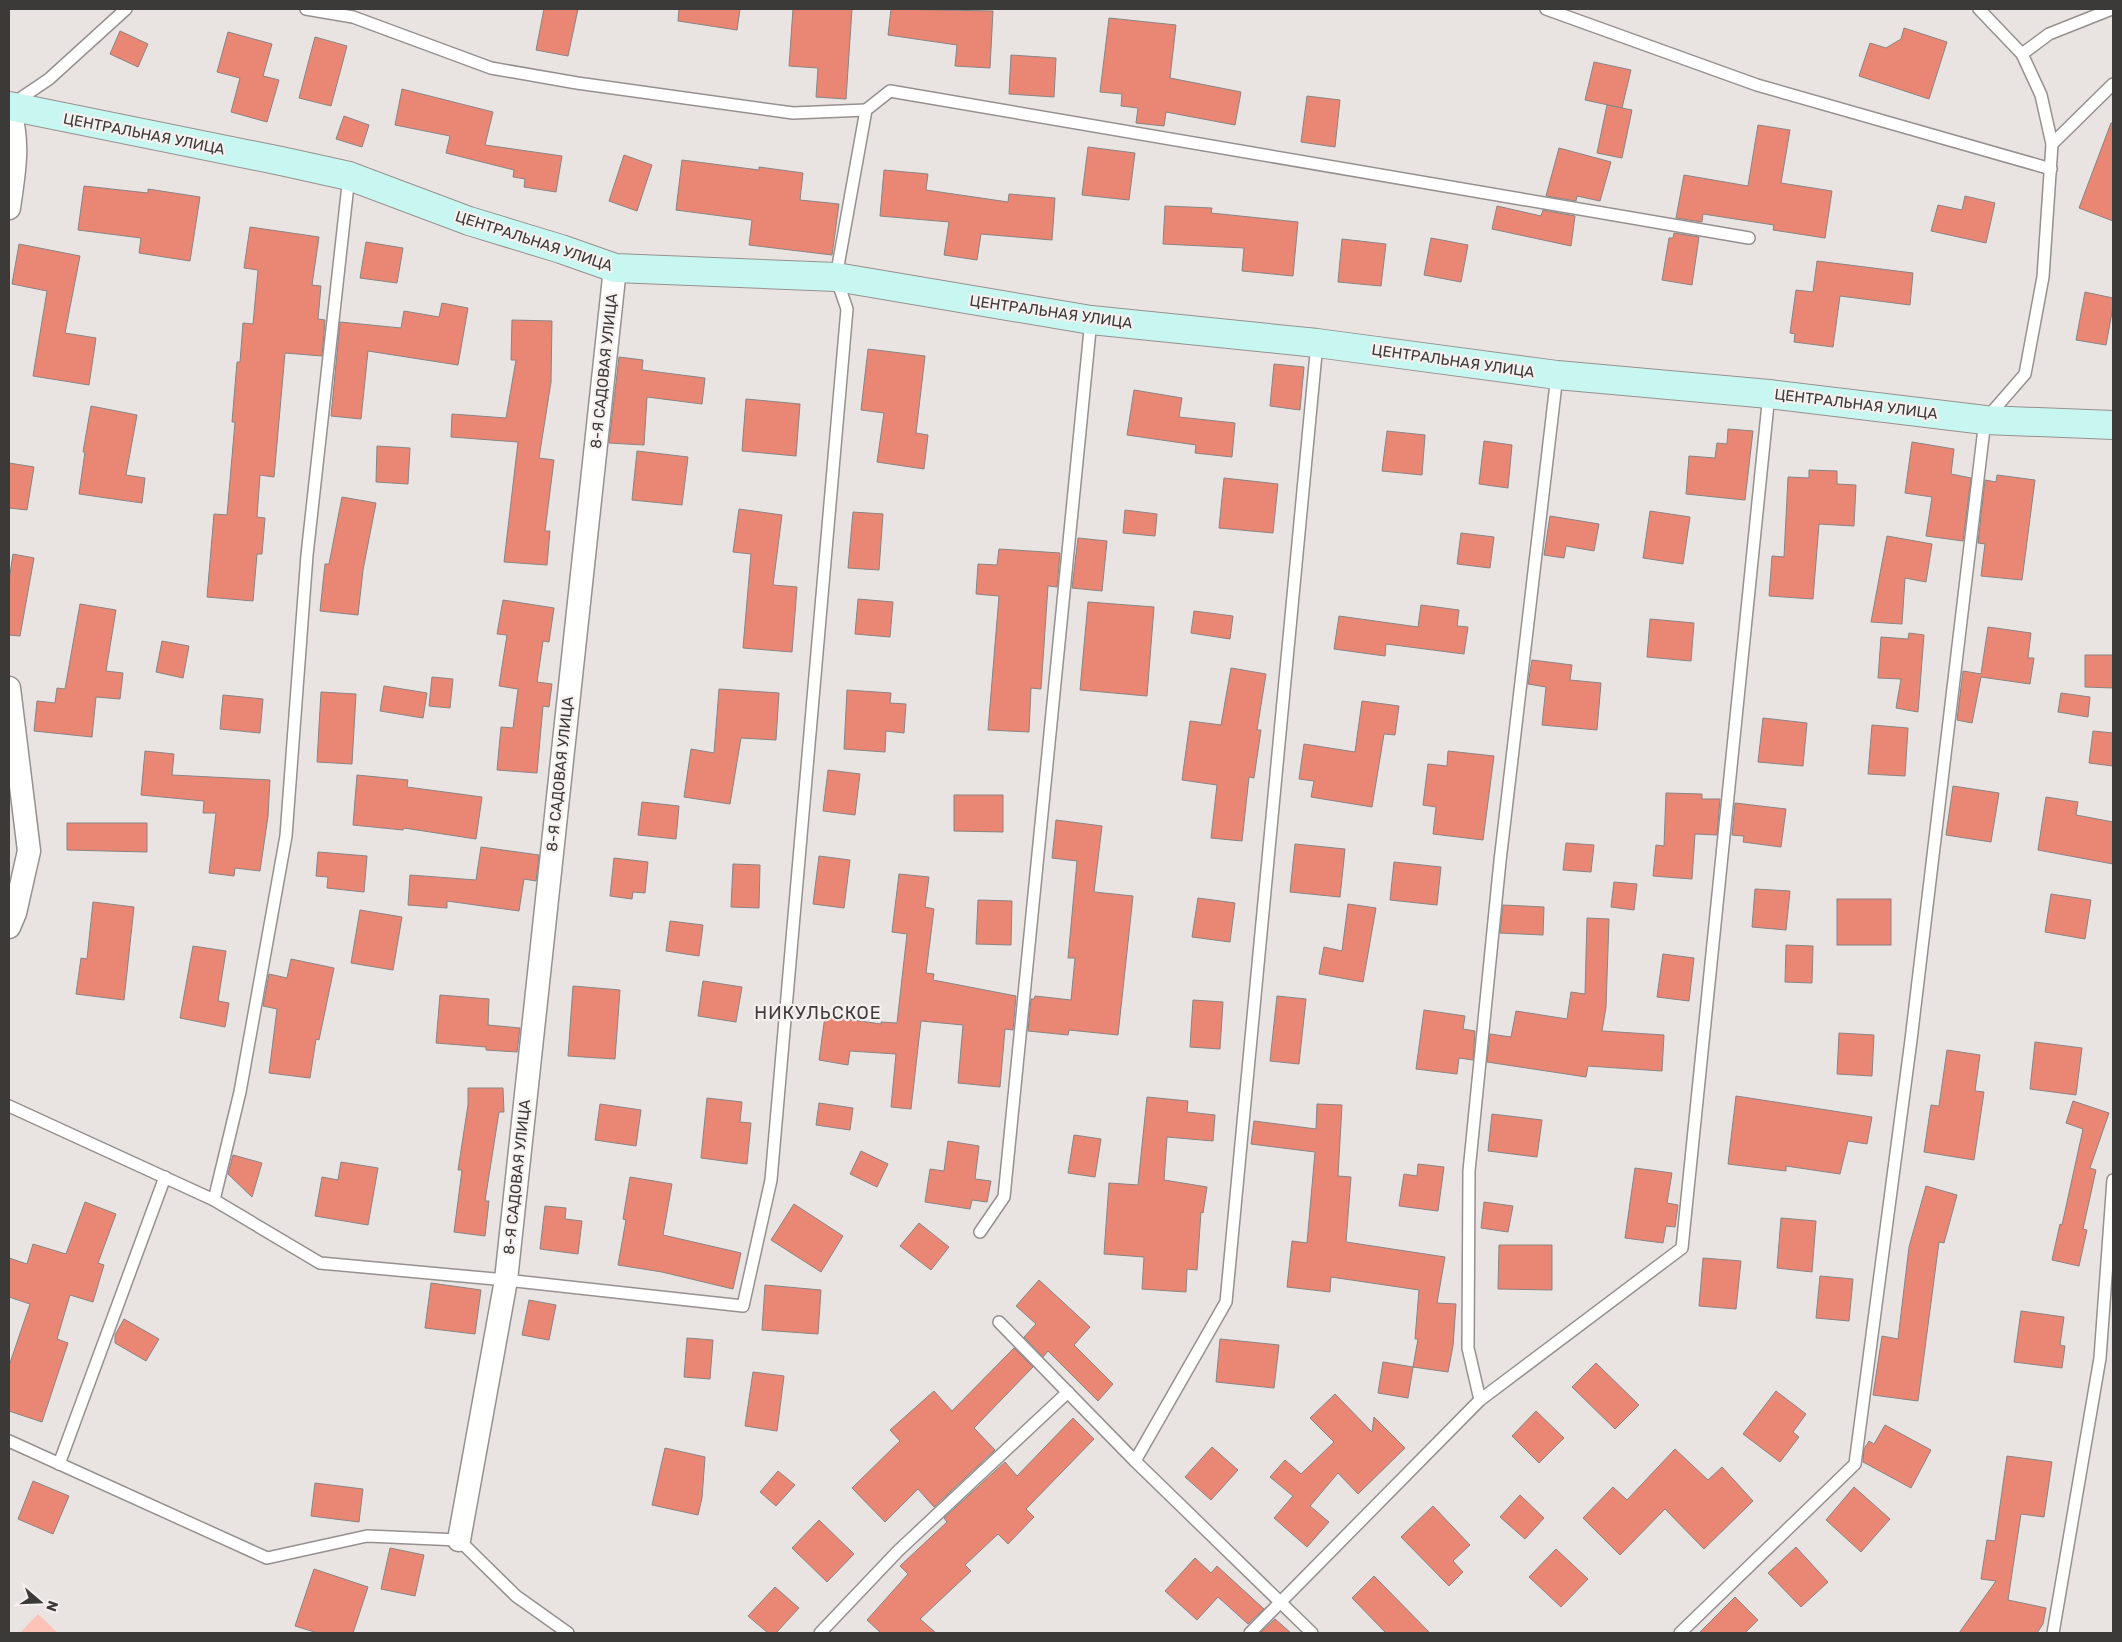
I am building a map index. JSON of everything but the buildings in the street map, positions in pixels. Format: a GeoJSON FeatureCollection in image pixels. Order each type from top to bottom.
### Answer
{"type":"FeatureCollection","features":[{"type":"Feature","properties":{"kind":"street","name":"ЦЕНТРАЛЬНАЯ УЛИЦА"},"geometry":{"type":"LineString","coordinates":[[9,107],[349,176],[469,221],[561,248],[615,268],[836,277],[1091,320],[1317,343],[1557,375],[1769,394],[1985,420],[2113,425]]}},
{"type":"Feature","properties":{"kind":"street"},"geometry":{"type":"LineString","coordinates":[[9,107],[14,126],[16,158],[9,208]]}},
{"type":"Feature","properties":{"kind":"street","name":"8-Я САДОВАЯ УЛИЦА"},"geometry":{"type":"LineString","coordinates":[[459,1540],[506,1280],[615,268]]}},
{"type":"Feature","properties":{"kind":"street"},"geometry":{"type":"LineString","coordinates":[[9,688],[13,754],[29,851],[15,913],[9,928]]}},
{"type":"Feature","properties":{"kind":"lane"},"geometry":{"type":"LineString","coordinates":[[9,107],[49,80],[126,9]]}},
{"type":"Feature","properties":{"kind":"lane"},"geometry":{"type":"LineString","coordinates":[[306,9],[354,17],[491,68],[576,83],[793,113],[866,110],[890,91],[1749,238]]}},
{"type":"Feature","properties":{"kind":"lane"},"geometry":{"type":"LineString","coordinates":[[1546,9],[1757,85],[2051,169]]}},
{"type":"Feature","properties":{"kind":"lane"},"geometry":{"type":"LineString","coordinates":[[1680,1633],[1855,1464],[1911,1040],[1985,420],[2025,374],[2043,277],[2052,144],[2041,95],[2022,54],[1979,9]]}},
{"type":"Feature","properties":{"kind":"lane"},"geometry":{"type":"LineString","coordinates":[[2022,54],[2049,34],[2112,9]]}},
{"type":"Feature","properties":{"kind":"lane"},"geometry":{"type":"LineString","coordinates":[[2052,144],[2113,84]]}},
{"type":"Feature","properties":{"kind":"lane"},"geometry":{"type":"LineString","coordinates":[[9,1106],[214,1200],[320,1263],[506,1280],[743,1306],[771,1180],[847,309],[836,277],[866,110]]}},
{"type":"Feature","properties":{"kind":"lane"},"geometry":{"type":"LineString","coordinates":[[214,1200],[240,1092],[286,836],[307,555],[349,176]]}},
{"type":"Feature","properties":{"kind":"lane"},"geometry":{"type":"LineString","coordinates":[[980,1232],[1004,1196],[1091,320]]}},
{"type":"Feature","properties":{"kind":"lane"},"geometry":{"type":"LineString","coordinates":[[1134,1461],[1226,1302],[1317,343]]}},
{"type":"Feature","properties":{"kind":"lane"},"geometry":{"type":"LineString","coordinates":[[1480,1400],[1468,1348],[1469,1171],[1500,861],[1557,375]]}},
{"type":"Feature","properties":{"kind":"lane"},"geometry":{"type":"LineString","coordinates":[[1250,1633],[1480,1400],[1682,1248],[1769,394]]}},
{"type":"Feature","properties":{"kind":"lane"},"geometry":{"type":"LineString","coordinates":[[58,1464],[165,1177]]}},
{"type":"Feature","properties":{"kind":"lane"},"geometry":{"type":"LineString","coordinates":[[2053,1633],[2100,1358],[2113,1180]]}},
{"type":"Feature","properties":{"kind":"lane"},"geometry":{"type":"LineString","coordinates":[[998,1322],[1134,1461],[1312,1633]]}},
{"type":"Feature","properties":{"kind":"lane"},"geometry":{"type":"LineString","coordinates":[[820,1633],[898,1551],[1068,1392]]}},
{"type":"Feature","properties":{"kind":"lane"},"geometry":{"type":"LineString","coordinates":[[9,1441],[267,1558],[367,1536],[459,1540],[516,1596],[565,1633]]}},
{"type":"Feature","properties":{"kind":"shaded area"},"geometry":{"type":"Polygon","coordinates":[[[38,1614],[58,1633],[20,1633],[38,1614]]]}},
{"type":"Feature","properties":{"kind":"district","name":"НИКУЛЬСКОЕ"},"geometry":{"type":"Point","coordinates":[818,1013]}}]}
